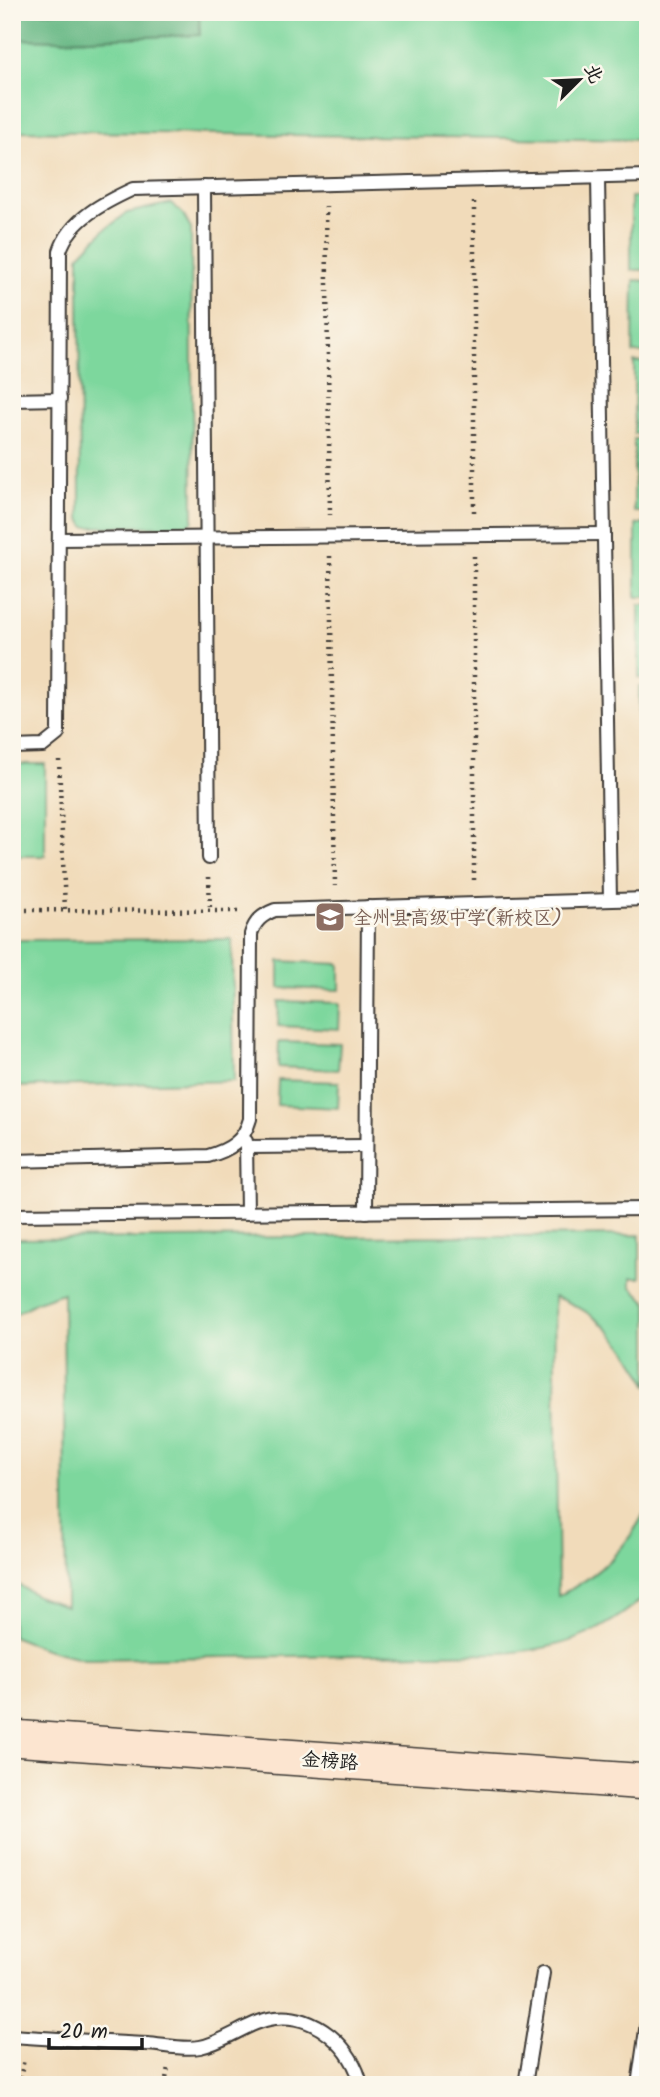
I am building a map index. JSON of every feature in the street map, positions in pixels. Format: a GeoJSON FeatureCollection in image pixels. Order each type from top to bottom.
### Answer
{"type":"FeatureCollection","features":[{"type":"Feature","properties":{"kind":"main road","name":"金榜路"},"geometry":{"type":"LineString","coordinates":[[12,1738],[648,1782]]}},
{"type":"Feature","properties":{"kind":"lane"},"geometry":{"type":"LineString","coordinates":[[12,747],[43,746],[58,734],[60,251],[68,235],[88,214],[133,189],[648,176]]}},
{"type":"Feature","properties":{"kind":"lane"},"geometry":{"type":"LineString","coordinates":[[598,178],[610,900]]}},
{"type":"Feature","properties":{"kind":"lane"},"geometry":{"type":"LineString","coordinates":[[204,187],[209,858]]}},
{"type":"Feature","properties":{"kind":"lane"},"geometry":{"type":"LineString","coordinates":[[12,400],[60,399]]}},
{"type":"Feature","properties":{"kind":"lane"},"geometry":{"type":"LineString","coordinates":[[60,539],[604,534]]}},
{"type":"Feature","properties":{"kind":"lane"},"geometry":{"type":"LineString","coordinates":[[247,1213],[251,934],[263,916],[275,910],[648,899]]}},
{"type":"Feature","properties":{"kind":"lane"},"geometry":{"type":"LineString","coordinates":[[366,1212],[368,907]]}},
{"type":"Feature","properties":{"kind":"lane"},"geometry":{"type":"LineString","coordinates":[[12,1161],[208,1156],[246,1140],[366,1146]]}},
{"type":"Feature","properties":{"kind":"lane"},"geometry":{"type":"LineString","coordinates":[[12,1215],[648,1209]]}},
{"type":"Feature","properties":{"kind":"lane"},"geometry":{"type":"LineString","coordinates":[[525,2085],[542,1973]]}},
{"type":"Feature","properties":{"kind":"lane"},"geometry":{"type":"LineString","coordinates":[[638,2085],[648,2016]]}},
{"type":"Feature","properties":{"kind":"lane"},"geometry":{"type":"LineString","coordinates":[[12,2036],[199,2048],[262,2022],[288,2018],[314,2025],[338,2042],[348,2054],[361,2085]]}},
{"type":"Feature","properties":{"kind":"path"},"geometry":{"type":"LineString","coordinates":[[58,734],[65,910]]}},
{"type":"Feature","properties":{"kind":"path"},"geometry":{"type":"LineString","coordinates":[[209,858],[210,911]]}},
{"type":"Feature","properties":{"kind":"path"},"geometry":{"type":"LineString","coordinates":[[12,910],[275,910]]}},
{"type":"Feature","properties":{"kind":"green space"},"geometry":{"type":"Polygon","coordinates":[[[12,12],[648,12],[648,140],[12,131],[12,12]]]}},
{"type":"Feature","properties":{"kind":"green space"},"geometry":{"type":"Polygon","coordinates":[[[12,12],[199,12],[200,35],[12,39],[12,12]]]}},
{"type":"Feature","properties":{"kind":"green space"},"geometry":{"type":"Polygon","coordinates":[[[631,197],[648,197],[648,270],[631,270],[631,197]]]}},
{"type":"Feature","properties":{"kind":"green space"},"geometry":{"type":"Polygon","coordinates":[[[171,203],[183,214],[191,229],[193,521],[186,526],[85,527],[80,517],[79,256],[103,231],[127,213],[171,203]]]}},
{"type":"Feature","properties":{"kind":"green space"},"geometry":{"type":"Polygon","coordinates":[[[634,280],[648,281],[648,353],[633,353],[634,280]]]}},
{"type":"Feature","properties":{"kind":"green space"},"geometry":{"type":"Polygon","coordinates":[[[634,362],[648,362],[648,434],[634,434],[634,362]]]}},
{"type":"Feature","properties":{"kind":"green space"},"geometry":{"type":"Polygon","coordinates":[[[634,439],[648,439],[648,512],[634,512],[634,439]]]}},
{"type":"Feature","properties":{"kind":"green space"},"geometry":{"type":"Polygon","coordinates":[[[636,524],[648,524],[648,597],[636,597],[636,524]]]}},
{"type":"Feature","properties":{"kind":"green space"},"geometry":{"type":"Polygon","coordinates":[[[639,605],[648,605],[648,678],[639,678],[639,605]]]}},
{"type":"Feature","properties":{"kind":"green space"},"geometry":{"type":"Polygon","coordinates":[[[639,687],[648,687],[648,759],[639,759],[639,687]]]}},
{"type":"Feature","properties":{"kind":"green space"},"geometry":{"type":"Polygon","coordinates":[[[12,764],[45,764],[45,856],[12,856],[12,764]]]}},
{"type":"Feature","properties":{"kind":"green space"},"geometry":{"type":"Polygon","coordinates":[[[232,939],[234,1081],[12,1087],[12,946],[18,940],[232,939]]]}},
{"type":"Feature","properties":{"kind":"green space"},"geometry":{"type":"Polygon","coordinates":[[[279,961],[340,964],[340,990],[279,988],[279,961]]]}},
{"type":"Feature","properties":{"kind":"green space"},"geometry":{"type":"Polygon","coordinates":[[[279,1001],[340,1003],[339,1029],[278,1026],[279,1001]]]}},
{"type":"Feature","properties":{"kind":"green space"},"geometry":{"type":"Polygon","coordinates":[[[279,1042],[340,1044],[338,1070],[278,1067],[279,1042]]]}},
{"type":"Feature","properties":{"kind":"green space"},"geometry":{"type":"Polygon","coordinates":[[[278,1080],[339,1082],[338,1108],[277,1105],[278,1080]]]}},
{"type":"Feature","properties":{"kind":"green space"},"geometry":{"type":"Polygon","coordinates":[[[640,1235],[640,1278],[631,1278],[631,1286],[648,1303],[648,1386],[631,1357],[610,1331],[584,1311],[554,1297],[558,1596],[587,1579],[611,1559],[632,1534],[648,1505],[648,1594],[614,1620],[562,1644],[500,1653],[84,1659],[45,1649],[12,1636],[12,1581],[39,1597],[66,1606],[63,1293],[37,1302],[12,1316],[12,1239],[640,1235]]]}},
{"type":"Feature","properties":{"kind":"place","name":"全州县高级中学(新校区)"},"geometry":{"type":"Point","coordinates":[330,917]}}]}
